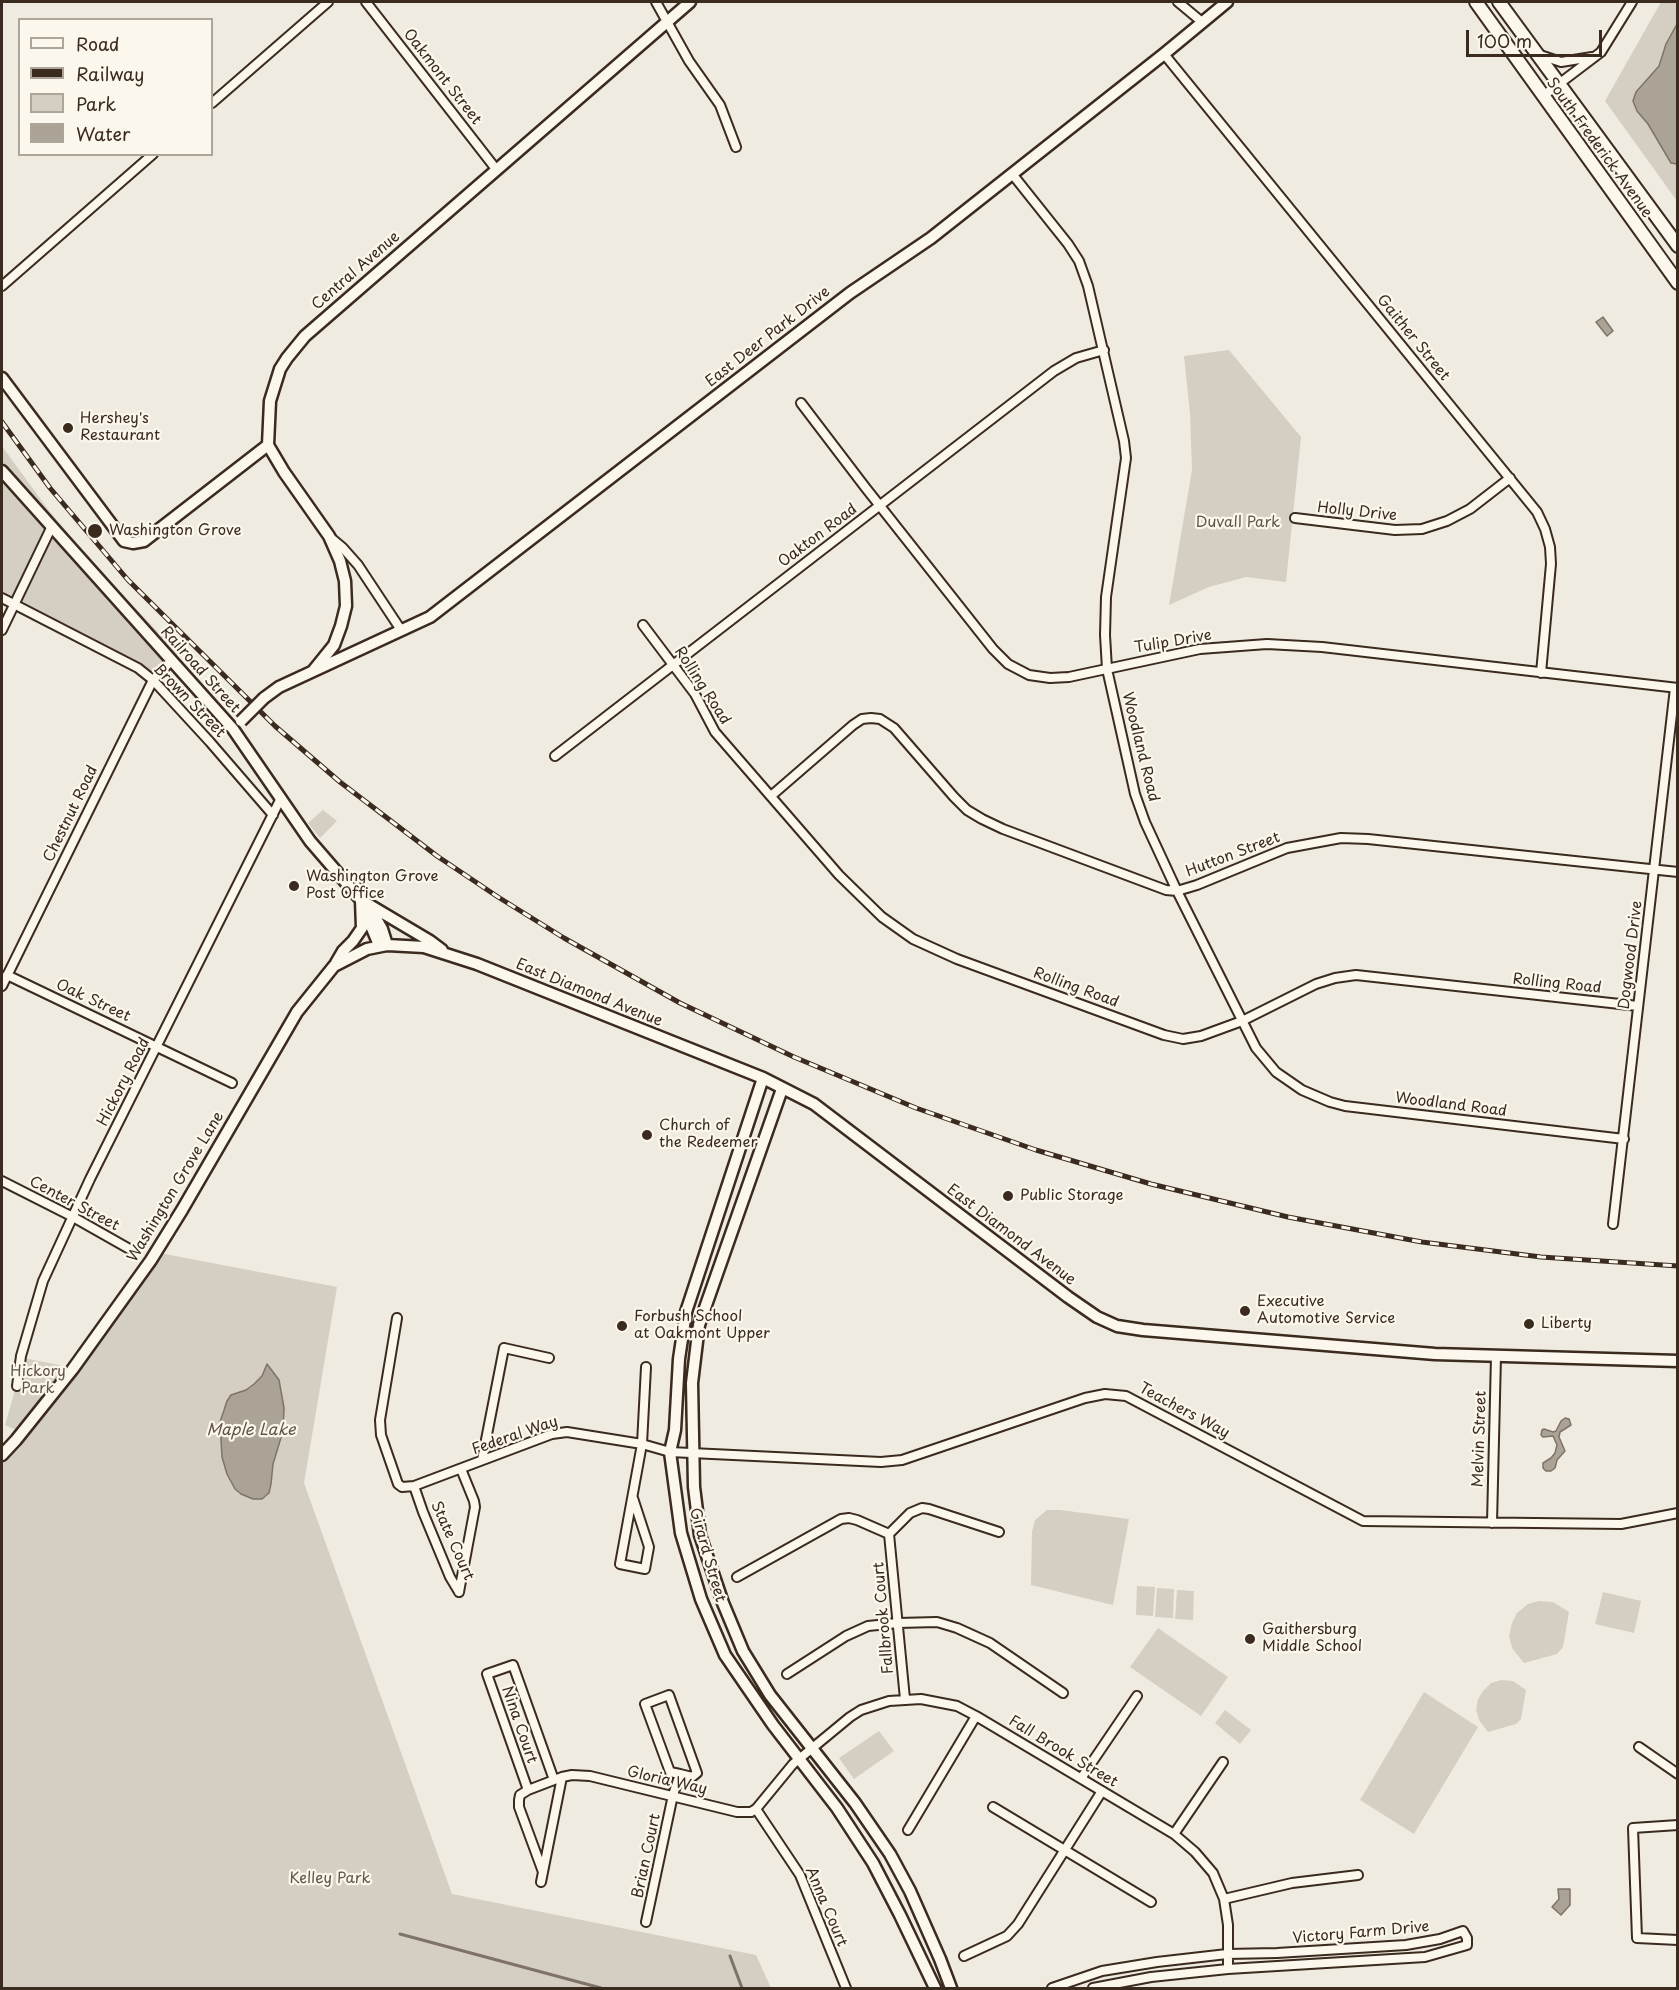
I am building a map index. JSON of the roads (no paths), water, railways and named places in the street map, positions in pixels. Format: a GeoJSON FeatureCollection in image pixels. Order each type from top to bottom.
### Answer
{"type":"FeatureCollection","features":[{"type":"Feature","properties":{"kind":"main road","name":"South Frederick Avenue"},"geometry":{"type":"LineString","coordinates":[[1476,2],[1677,283]]}},
{"type":"Feature","properties":{"kind":"main road","name":"South Frederick Avenue"},"geometry":{"type":"LineString","coordinates":[[1500,2],[1677,246]]}},
{"type":"Feature","properties":{"kind":"street"},"geometry":{"type":"LineString","coordinates":[[213,102],[328,2]]}},
{"type":"Feature","properties":{"kind":"street","name":"Oakmont Street"},"geometry":{"type":"LineString","coordinates":[[366,2],[496,169]]}},
{"type":"Feature","properties":{"kind":"street"},"geometry":{"type":"LineString","coordinates":[[656,2],[689,61],[720,105],[736,147]]}},
{"type":"Feature","properties":{"kind":"street","name":"Central Avenue"},"geometry":{"type":"LineString","coordinates":[[268,444],[270,401],[275,383],[287,358],[305,336],[690,2]]}},
{"type":"Feature","properties":{"kind":"street"},"geometry":{"type":"LineString","coordinates":[[1178,2],[1202,22]]}},
{"type":"Feature","properties":{"kind":"street","name":"East Deer Park Drive"},"geometry":{"type":"LineString","coordinates":[[237,725],[264,698],[279,687],[430,617],[841,300],[930,239],[1013,175],[1227,2]]}},
{"type":"Feature","properties":{"kind":"street"},"geometry":{"type":"LineString","coordinates":[[1543,96],[1601,52],[1632,2]]}},
{"type":"Feature","properties":{"kind":"street"},"geometry":{"type":"LineString","coordinates":[[1539,54],[1549,60],[1567,63],[1592,57],[1601,52]]}},
{"type":"Feature","properties":{"kind":"street","name":"Gaither Street"},"geometry":{"type":"LineString","coordinates":[[1164,54],[1537,512],[1550,547],[1551,564],[1541,673]]}},
{"type":"Feature","properties":{"kind":"street"},"geometry":{"type":"LineString","coordinates":[[2,286],[151,156]]}},
{"type":"Feature","properties":{"kind":"street","name":"Woodland Road"},"geometry":{"type":"LineString","coordinates":[[1013,175],[1079,261],[1088,286],[1124,441],[1126,458],[1106,597],[1105,635],[1107,669],[1135,794],[1145,822],[1177,891],[1256,1048],[1276,1072],[1302,1090],[1345,1106],[1624,1139]]}},
{"type":"Feature","properties":{"kind":"street","name":"Oakton Road"},"geometry":{"type":"LineString","coordinates":[[555,756],[1054,371],[1076,358],[1104,350]]}},
{"type":"Feature","properties":{"kind":"street"},"geometry":{"type":"LineString","coordinates":[[2,378],[124,541],[134,543],[144,541],[268,444],[284,472],[329,536],[358,565],[401,630]]}},
{"type":"Feature","properties":{"kind":"street","name":"Tulip Drive"},"geometry":{"type":"LineString","coordinates":[[801,403],[993,649],[1008,664],[1029,675],[1050,678],[1069,677],[1200,649],[1267,644],[1322,647],[1676,688]]}},
{"type":"Feature","properties":{"kind":"street","name":"Railroad Street"},"geometry":{"type":"LineString","coordinates":[[2,471],[172,660],[237,725],[280,800],[310,841],[365,903],[383,945]]}},
{"type":"Feature","properties":{"kind":"street","name":"Holly Drive"},"geometry":{"type":"LineString","coordinates":[[1295,518],[1395,530],[1422,529],[1470,510],[1510,478]]}},
{"type":"Feature","properties":{"kind":"street"},"geometry":{"type":"LineString","coordinates":[[2,630],[51,528]]}},
{"type":"Feature","properties":{"kind":"street","name":"East Deer Park Drive"},"geometry":{"type":"LineString","coordinates":[[312,672],[334,645],[346,606],[345,581],[340,561],[329,536]]}},
{"type":"Feature","properties":{"kind":"street","name":"Brown Street"},"geometry":{"type":"LineString","coordinates":[[2,598],[138,668],[153,680],[273,815]]}},
{"type":"Feature","properties":{"kind":"street","name":"Rolling Road"},"geometry":{"type":"LineString","coordinates":[[643,625],[695,694],[715,732],[839,875],[882,917],[914,939],[957,959],[1164,1035],[1183,1039],[1201,1036],[1242,1021],[1316,984],[1356,975],[1638,1006]]}},
{"type":"Feature","properties":{"kind":"street","name":"Chestnut Road"},"geometry":{"type":"LineString","coordinates":[[2,986],[153,680],[172,660]]}},
{"type":"Feature","properties":{"kind":"street","name":"Dogwood Drive"},"geometry":{"type":"LineString","coordinates":[[1613,1224],[1676,688]]}},
{"type":"Feature","properties":{"kind":"street","name":"Hutton Street"},"geometry":{"type":"LineString","coordinates":[[771,796],[853,725],[862,719],[871,718],[894,728],[954,797],[967,810],[982,819],[1166,890],[1177,891],[1197,885],[1287,848],[1341,838],[1677,872]]}},
{"type":"Feature","properties":{"kind":"street","name":"Hickory Road"},"geometry":{"type":"LineString","coordinates":[[17,1386],[21,1356],[43,1281],[90,1179],[280,800]]}},
{"type":"Feature","properties":{"kind":"street"},"geometry":{"type":"LineString","coordinates":[[334,966],[362,928],[365,903],[430,940],[447,954]]}},
{"type":"Feature","properties":{"kind":"street","name":"East Diamond Avenue"},"geometry":{"type":"LineString","coordinates":[[383,945],[424,947],[447,954],[763,1078],[814,1104],[1068,1297],[1097,1317],[1118,1326],[1154,1331],[1435,1354],[1677,1361]]}},
{"type":"Feature","properties":{"kind":"street","name":"Washington Grove Lane"},"geometry":{"type":"LineString","coordinates":[[2,1455],[72,1370],[151,1260],[297,1012],[334,966],[346,958],[383,945]]}},
{"type":"Feature","properties":{"kind":"street","name":"Oak Street"},"geometry":{"type":"LineString","coordinates":[[7,975],[232,1083]]}},
{"type":"Feature","properties":{"kind":"street","name":"Girard Street"},"geometry":{"type":"LineString","coordinates":[[763,1078],[686,1312],[678,1371],[675,1430],[670,1452],[681,1533],[701,1599],[725,1655],[750,1693],[837,1808],[873,1863],[935,1989]]}},
{"type":"Feature","properties":{"kind":"street","name":"Girard Street"},"geometry":{"type":"LineString","coordinates":[[782,1089],[699,1325],[692,1383],[694,1487],[700,1535],[723,1603],[743,1651],[770,1695],[855,1803],[890,1854],[910,1891],[951,1989]]}},
{"type":"Feature","properties":{"kind":"street","name":"Center Street"},"geometry":{"type":"LineString","coordinates":[[2,1181],[133,1251]]}},
{"type":"Feature","properties":{"kind":"street"},"geometry":{"type":"LineString","coordinates":[[397,1318],[380,1420],[381,1435],[398,1484],[410,1487]]}},
{"type":"Feature","properties":{"kind":"street"},"geometry":{"type":"LineString","coordinates":[[482,1460],[504,1348],[549,1358]]}},
{"type":"Feature","properties":{"kind":"street","name":"Melvin Street"},"geometry":{"type":"LineString","coordinates":[[1492,1523],[1496,1356]]}},
{"type":"Feature","properties":{"kind":"street"},"geometry":{"type":"LineString","coordinates":[[633,1497],[650,1547],[645,1569],[620,1564],[642,1444],[646,1368]]}},
{"type":"Feature","properties":{"kind":"street","name":"Teachers Way"},"geometry":{"type":"LineString","coordinates":[[670,1452],[881,1462],[902,1460],[1085,1398],[1106,1394],[1126,1396],[1363,1521],[1621,1524],[1677,1512]]}},
{"type":"Feature","properties":{"kind":"street","name":"Federal Way"},"geometry":{"type":"LineString","coordinates":[[410,1487],[552,1434],[567,1432],[642,1444],[670,1452]]}},
{"type":"Feature","properties":{"kind":"street","name":"State Court"},"geometry":{"type":"LineString","coordinates":[[410,1487],[459,1592],[475,1507],[462,1469]]}},
{"type":"Feature","properties":{"kind":"street"},"geometry":{"type":"LineString","coordinates":[[737,1577],[841,1520],[849,1518],[889,1534],[910,1513],[922,1508],[999,1532]]}},
{"type":"Feature","properties":{"kind":"street","name":"Fallbrook Court"},"geometry":{"type":"LineString","coordinates":[[889,1534],[905,1699]]}},
{"type":"Feature","properties":{"kind":"street"},"geometry":{"type":"LineString","coordinates":[[787,1674],[846,1636],[868,1626],[937,1623],[990,1643],[1063,1693]]}},
{"type":"Feature","properties":{"kind":"street","name":"Nina Court"},"geometry":{"type":"LineString","coordinates":[[528,1790],[487,1674],[513,1665],[558,1779]]}},
{"type":"Feature","properties":{"kind":"street"},"geometry":{"type":"LineString","coordinates":[[669,1695],[697,1773],[693,1777],[680,1774],[670,1772],[645,1704],[669,1695]]}},
{"type":"Feature","properties":{"kind":"street"},"geometry":{"type":"LineString","coordinates":[[1082,1778],[1137,1696]]}},
{"type":"Feature","properties":{"kind":"street","name":"Fall Brook Street"},"geometry":{"type":"LineString","coordinates":[[799,1759],[861,1710],[889,1701],[905,1699],[938,1701],[957,1706],[1174,1834],[1196,1852],[1213,1873],[1224,1899],[1228,1925],[1228,1969]]}},
{"type":"Feature","properties":{"kind":"street"},"geometry":{"type":"LineString","coordinates":[[908,1830],[976,1716]]}},
{"type":"Feature","properties":{"kind":"street"},"geometry":{"type":"LineString","coordinates":[[1639,1747],[1677,1774]]}},
{"type":"Feature","properties":{"kind":"street"},"geometry":{"type":"LineString","coordinates":[[756,1809],[799,1759]]}},
{"type":"Feature","properties":{"kind":"street"},"geometry":{"type":"LineString","coordinates":[[1174,1834],[1223,1761]]}},
{"type":"Feature","properties":{"kind":"street","name":"Brian Court"},"geometry":{"type":"LineString","coordinates":[[646,1922],[673,1796],[680,1774]]}},
{"type":"Feature","properties":{"kind":"street","name":"Gloria Way"},"geometry":{"type":"LineString","coordinates":[[528,1790],[572,1775],[590,1776],[745,1813],[756,1809]]}},
{"type":"Feature","properties":{"kind":"street"},"geometry":{"type":"LineString","coordinates":[[541,1882],[558,1779]]}},
{"type":"Feature","properties":{"kind":"street"},"geometry":{"type":"LineString","coordinates":[[528,1790],[520,1795],[519,1807],[543,1872]]}},
{"type":"Feature","properties":{"kind":"street"},"geometry":{"type":"LineString","coordinates":[[964,1956],[1007,1935],[1028,1910],[1102,1791]]}},
{"type":"Feature","properties":{"kind":"street"},"geometry":{"type":"LineString","coordinates":[[993,1807],[1151,1902]]}},
{"type":"Feature","properties":{"kind":"street","name":"Anna Court"},"geometry":{"type":"LineString","coordinates":[[756,1809],[800,1875],[846,1989]]}},
{"type":"Feature","properties":{"kind":"street"},"geometry":{"type":"LineString","coordinates":[[1677,1825],[1633,1828],[1637,1938],[1677,1940]]}},
{"type":"Feature","properties":{"kind":"street"},"geometry":{"type":"LineString","coordinates":[[1224,1899],[1292,1883],[1358,1875]]}},
{"type":"Feature","properties":{"kind":"street","name":"Victory Farm Drive"},"geometry":{"type":"LineString","coordinates":[[1052,1989],[1102,1971],[1227,1954],[1407,1945],[1440,1939],[1463,1931],[1468,1942],[1467,1945],[1457,1949],[1416,1958],[1228,1969],[1151,1977],[1093,1989]]}},
{"type":"Feature","properties":{"kind":"water"},"geometry":{"type":"Polygon","coordinates":[[[1677,24],[1677,164],[1671,163],[1648,124],[1637,111],[1633,101],[1636,92],[1659,66],[1666,44],[1677,24]]]}},
{"type":"Feature","properties":{"kind":"water"},"geometry":{"type":"Polygon","coordinates":[[[1603,317],[1613,331],[1607,336],[1596,322],[1603,317]]]}},
{"type":"Feature","properties":{"kind":"water","name":"Maple Lake"},"geometry":{"type":"Polygon","coordinates":[[[267,1364],[279,1380],[284,1408],[283,1431],[273,1464],[269,1493],[262,1499],[253,1499],[235,1489],[227,1474],[222,1457],[220,1422],[231,1395],[246,1390],[254,1384],[262,1376],[267,1364]]]}},
{"type":"Feature","properties":{"kind":"water"},"geometry":{"type":"Polygon","coordinates":[[[1565,1418],[1569,1419],[1571,1425],[1560,1432],[1559,1437],[1565,1451],[1557,1460],[1555,1468],[1546,1471],[1543,1463],[1555,1453],[1557,1445],[1553,1436],[1543,1437],[1541,1435],[1542,1430],[1556,1431],[1565,1418]]]}},
{"type":"Feature","properties":{"kind":"water"},"geometry":{"type":"Polygon","coordinates":[[[1558,1889],[1570,1889],[1570,1905],[1561,1915],[1552,1907],[1559,1899],[1558,1889]]]}},
{"type":"Feature","properties":{"kind":"waterway"},"geometry":{"type":"LineString","coordinates":[[400,1934],[601,1988]]}},
{"type":"Feature","properties":{"kind":"waterway"},"geometry":{"type":"LineString","coordinates":[[730,1956],[742,1988]]}},
{"type":"Feature","properties":{"kind":"railway"},"geometry":{"type":"LineString","coordinates":[[2,422],[50,488],[128,580],[275,726],[340,782],[437,856],[498,897],[564,938],[680,1003],[794,1057],[916,1108],[1036,1150],[1151,1184],[1288,1217],[1422,1242],[1541,1257],[1678,1266]]}},
{"type":"Feature","properties":{"kind":"place","name":"Hershey's Restaurant"},"geometry":{"type":"Point","coordinates":[68,428]}},
{"type":"Feature","properties":{"kind":"place","name":"Washington Grove"},"geometry":{"type":"Point","coordinates":[95,531]}},
{"type":"Feature","properties":{"kind":"place","name":"Washington Grove Post Office"},"geometry":{"type":"Point","coordinates":[294,886]}},
{"type":"Feature","properties":{"kind":"place","name":"Church of the Redeemer"},"geometry":{"type":"Point","coordinates":[647,1135]}},
{"type":"Feature","properties":{"kind":"place","name":"Public Storage"},"geometry":{"type":"Point","coordinates":[1008,1196]}},
{"type":"Feature","properties":{"kind":"place","name":"Executive Automotive Service"},"geometry":{"type":"Point","coordinates":[1245,1311]}},
{"type":"Feature","properties":{"kind":"place","name":"Liberty"},"geometry":{"type":"Point","coordinates":[1529,1324]}},
{"type":"Feature","properties":{"kind":"place","name":"Forbush School at Oakmont Upper"},"geometry":{"type":"Point","coordinates":[622,1326]}},
{"type":"Feature","properties":{"kind":"place","name":"Gaithersburg Middle School"},"geometry":{"type":"Point","coordinates":[1250,1639]}},
{"type":"Feature","properties":{"kind":"park label","name":"Duvall Park"},"geometry":{"type":"Point","coordinates":[1238,523]}},
{"type":"Feature","properties":{"kind":"park label","name":"Hickory Park"},"geometry":{"type":"Point","coordinates":[38,1380]}},
{"type":"Feature","properties":{"kind":"park label","name":"Kelley Park"},"geometry":{"type":"Point","coordinates":[330,1879]}}]}
